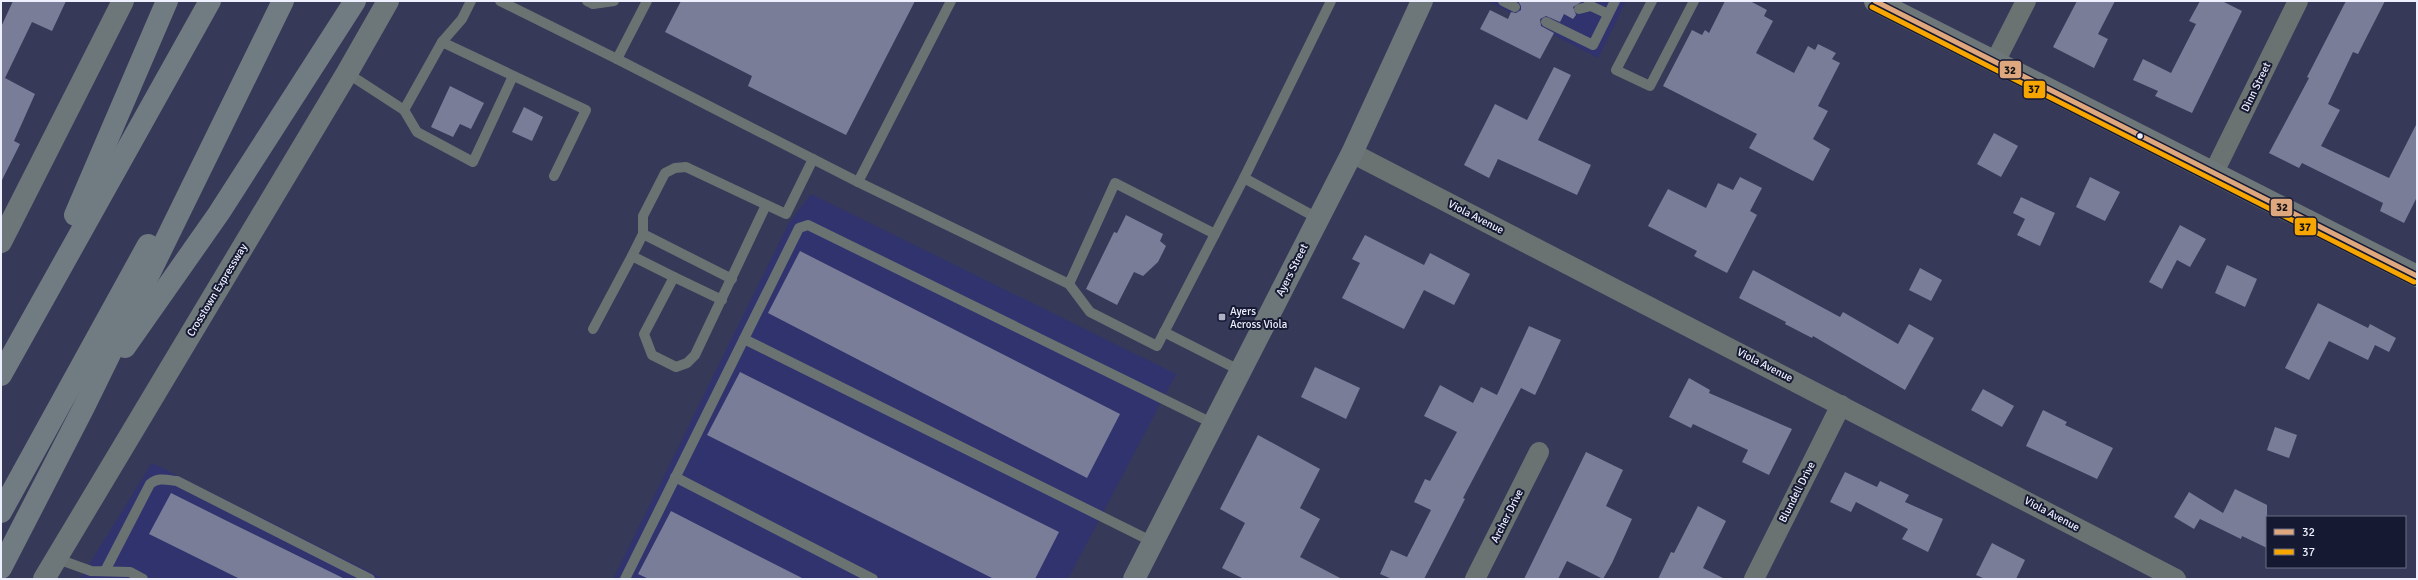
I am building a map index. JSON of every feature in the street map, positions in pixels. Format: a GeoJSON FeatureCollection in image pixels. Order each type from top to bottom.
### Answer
{"type":"FeatureCollection","features":[{"type":"Feature","properties":{"kind":"highway"},"geometry":{"type":"LineString","coordinates":[[32,318],[167,1]]}},
{"type":"Feature","properties":{"kind":"highway"},"geometry":{"type":"LineString","coordinates":[[1,375],[210,1]]}},
{"type":"Feature","properties":{"kind":"highway"},"geometry":{"type":"LineString","coordinates":[[1,568],[84,408],[282,1]]}},
{"type":"Feature","properties":{"kind":"highway"},"geometry":{"type":"LineString","coordinates":[[1,512],[282,1]]}},
{"type":"Feature","properties":{"kind":"highway"},"geometry":{"type":"LineString","coordinates":[[84,408],[219,212],[355,1]]}},
{"type":"Feature","properties":{"kind":"main road"},"geometry":{"type":"LineString","coordinates":[[1,242],[123,1]]}},
{"type":"Feature","properties":{"kind":"main road","name":"Crosstown Expressway"},"geometry":{"type":"LineString","coordinates":[[44,579],[55,558],[347,73],[388,1]]}},
{"type":"Feature","properties":{"kind":"main road"},"geometry":{"type":"LineString","coordinates":[[1875,1],[2417,276]]}},
{"type":"Feature","properties":{"kind":"main road","name":"Ayers Street"},"geometry":{"type":"LineString","coordinates":[[1134,579],[1352,154],[1420,2]]}},
{"type":"Feature","properties":{"kind":"street"},"geometry":{"type":"LineString","coordinates":[[1995,62],[2026,1]]}},
{"type":"Feature","properties":{"kind":"street","name":"Dinn Street"},"geometry":{"type":"LineString","coordinates":[[2214,172],[2298,1]]}},
{"type":"Feature","properties":{"kind":"street","name":"Viola Avenue"},"geometry":{"type":"LineString","coordinates":[[1352,154],[1841,404],[2176,579]]}},
{"type":"Feature","properties":{"kind":"street","name":"Blundell Drive"},"geometry":{"type":"LineString","coordinates":[[1754,579],[1841,404]]}},
{"type":"Feature","properties":{"kind":"street","name":"Archer Drive"},"geometry":{"type":"LineString","coordinates":[[1475,579],[1539,452]]}},
{"type":"Feature","properties":{"kind":"lane"},"geometry":{"type":"LineString","coordinates":[[404,110],[442,42],[462,19],[471,1]]}},
{"type":"Feature","properties":{"kind":"lane"},"geometry":{"type":"LineString","coordinates":[[500,1],[858,182],[1069,284],[1090,312],[1157,346],[1244,178],[1331,1]]}},
{"type":"Feature","properties":{"kind":"lane"},"geometry":{"type":"LineString","coordinates":[[587,1],[593,4],[614,1]]}},
{"type":"Feature","properties":{"kind":"lane"},"geometry":{"type":"LineString","coordinates":[[617,59],[647,1]]}},
{"type":"Feature","properties":{"kind":"lane"},"geometry":{"type":"LineString","coordinates":[[858,182],[951,1]]}},
{"type":"Feature","properties":{"kind":"lane"},"geometry":{"type":"LineString","coordinates":[[1503,1],[1515,7]]}},
{"type":"Feature","properties":{"kind":"lane"},"geometry":{"type":"LineString","coordinates":[[1546,22],[1593,45],[1615,1]]}},
{"type":"Feature","properties":{"kind":"lane"},"geometry":{"type":"LineString","coordinates":[[1652,1],[1616,70],[1650,86],[1694,1]]}},
{"type":"Feature","properties":{"kind":"lane"},"geometry":{"type":"LineString","coordinates":[[1579,9],[1590,4],[1608,14]]}},
{"type":"Feature","properties":{"kind":"lane"},"geometry":{"type":"LineString","coordinates":[[442,42],[586,110],[554,176]]}},
{"type":"Feature","properties":{"kind":"lane"},"geometry":{"type":"LineString","coordinates":[[347,73],[404,110],[417,132],[473,162],[513,76]]}},
{"type":"Feature","properties":{"kind":"lane"},"geometry":{"type":"LineString","coordinates":[[593,329],[643,234],[643,216],[665,173],[675,168],[686,167],[786,214],[812,159]]}},
{"type":"Feature","properties":{"kind":"lane"},"geometry":{"type":"LineString","coordinates":[[1244,178],[1319,219]]}},
{"type":"Feature","properties":{"kind":"lane"},"geometry":{"type":"LineString","coordinates":[[1069,284],[1115,182],[1215,234]]}},
{"type":"Feature","properties":{"kind":"lane"},"geometry":{"type":"LineString","coordinates":[[674,277],[644,334],[652,355],[676,367],[686,363],[695,355],[766,205]]}},
{"type":"Feature","properties":{"kind":"lane"},"geometry":{"type":"LineString","coordinates":[[625,579],[799,228],[808,225],[1214,424]]}},
{"type":"Feature","properties":{"kind":"lane"},"geometry":{"type":"LineString","coordinates":[[643,234],[732,279]]}},
{"type":"Feature","properties":{"kind":"lane"},"geometry":{"type":"LineString","coordinates":[[632,256],[722,300]]}},
{"type":"Feature","properties":{"kind":"lane"},"geometry":{"type":"LineString","coordinates":[[1164,332],[1241,371]]}},
{"type":"Feature","properties":{"kind":"lane"},"geometry":{"type":"LineString","coordinates":[[744,339],[1153,542]]}},
{"type":"Feature","properties":{"kind":"lane"},"geometry":{"type":"LineString","coordinates":[[675,477],[873,579]]}},
{"type":"Feature","properties":{"kind":"lane"},"geometry":{"type":"LineString","coordinates":[[105,571],[150,484],[155,480],[162,479],[177,480],[370,579]]}},
{"type":"Feature","properties":{"kind":"lane"},"geometry":{"type":"LineString","coordinates":[[55,558],[91,571],[130,572],[143,579]]}},
{"type":"Feature","properties":{"kind":"shaded area"},"geometry":{"type":"Polygon","coordinates":[[[1488,1],[1626,1],[1598,58],[1488,1]]]}},
{"type":"Feature","properties":{"kind":"shaded area"},"geometry":{"type":"Polygon","coordinates":[[[811,194],[1176,374],[1068,579],[613,579],[789,223],[811,194]]]}},
{"type":"Feature","properties":{"kind":"shaded area"},"geometry":{"type":"Polygon","coordinates":[[[152,463],[384,579],[80,579],[152,463]]]}},
{"type":"Feature","properties":{"kind":"building"},"geometry":{"type":"Polygon","coordinates":[[[13,1],[66,1],[52,31],[32,22],[5,78],[35,94],[14,141],[20,144],[1,182],[1,27],[13,1]]]}},
{"type":"Feature","properties":{"kind":"building"},"geometry":{"type":"Polygon","coordinates":[[[681,1],[915,1],[846,135],[748,86],[752,76],[665,32],[681,1]]]}},
{"type":"Feature","properties":{"kind":"building"},"geometry":{"type":"Polygon","coordinates":[[[1518,1],[1583,1],[1573,7],[1576,15],[1573,19],[1564,14],[1560,22],[1546,16],[1540,19],[1541,26],[1554,33],[1540,59],[1480,29],[1490,10],[1508,19],[1511,12],[1516,13],[1521,10],[1521,6],[1518,1]]]}},
{"type":"Feature","properties":{"kind":"building"},"geometry":{"type":"Polygon","coordinates":[[[1725,1],[1750,1],[1767,10],[1764,16],[1773,21],[1756,53],[1794,73],[1808,46],[1815,50],[1818,44],[1836,53],[1832,59],[1840,63],[1818,106],[1828,111],[1813,139],[1830,149],[1813,181],[1749,148],[1757,134],[1663,86],[1692,30],[1702,35],[1705,30],[1709,33],[1725,1]]]}},
{"type":"Feature","properties":{"kind":"building"},"geometry":{"type":"Polygon","coordinates":[[[2077,1],[2115,1],[2098,34],[2108,39],[2094,68],[2053,47],[2077,1]]]}},
{"type":"Feature","properties":{"kind":"building"},"geometry":{"type":"Polygon","coordinates":[[[2200,1],[2222,1],[2242,11],[2192,113],[2155,96],[2158,91],[2133,80],[2143,59],[2171,73],[2196,24],[2189,21],[2200,1]]]}},
{"type":"Feature","properties":{"kind":"building"},"geometry":{"type":"Polygon","coordinates":[[[2346,1],[2385,1],[2358,54],[2353,52],[2328,104],[2340,110],[2321,146],[2389,178],[2417,123],[2417,197],[2404,223],[2380,211],[2383,203],[2302,163],[2299,168],[2269,153],[2309,78],[2307,77],[2346,1]]]}},
{"type":"Feature","properties":{"kind":"building"},"geometry":{"type":"Polygon","coordinates":[[[1554,67],[1571,75],[1538,140],[1591,165],[1577,195],[1498,159],[1489,178],[1464,165],[1495,104],[1527,120],[1554,67]]]}},
{"type":"Feature","properties":{"kind":"building"},"geometry":{"type":"Polygon","coordinates":[[[450,86],[484,103],[471,129],[460,124],[453,137],[431,127],[450,86]]]}},
{"type":"Feature","properties":{"kind":"building"},"geometry":{"type":"Polygon","coordinates":[[[524,107],[543,117],[532,141],[512,132],[524,107]]]}},
{"type":"Feature","properties":{"kind":"building"},"geometry":{"type":"Polygon","coordinates":[[[1994,133],[2018,146],[2001,177],[1977,164],[1994,133]]]}},
{"type":"Feature","properties":{"kind":"building"},"geometry":{"type":"Polygon","coordinates":[[[1740,177],[1762,188],[1750,211],[1757,215],[1727,273],[1694,256],[1697,251],[1648,226],[1668,189],[1706,208],[1718,183],[1733,190],[1740,177]]]}},
{"type":"Feature","properties":{"kind":"building"},"geometry":{"type":"Polygon","coordinates":[[[2090,177],[2120,192],[2105,221],[2076,207],[2090,177]]]}},
{"type":"Feature","properties":{"kind":"building"},"geometry":{"type":"Polygon","coordinates":[[[2021,197],[2055,213],[2040,246],[2017,235],[2025,219],[2013,213],[2021,197]]]}},
{"type":"Feature","properties":{"kind":"building"},"geometry":{"type":"Polygon","coordinates":[[[1126,215],[1163,234],[1160,241],[1166,246],[1158,262],[1143,276],[1134,272],[1117,305],[1086,289],[1114,232],[1117,233],[1126,215]]]}},
{"type":"Feature","properties":{"kind":"building"},"geometry":{"type":"Polygon","coordinates":[[[2180,225],[2206,239],[2190,267],[2177,260],[2162,289],[2149,282],[2180,225]]]}},
{"type":"Feature","properties":{"kind":"building"},"geometry":{"type":"Polygon","coordinates":[[[1365,235],[1424,265],[1430,253],[1470,274],[1454,305],[1424,290],[1404,329],[1342,298],[1360,263],[1352,259],[1365,235]]]}},
{"type":"Feature","properties":{"kind":"building"},"geometry":{"type":"Polygon","coordinates":[[[800,251],[1120,414],[1087,478],[768,313],[800,251]]]}},
{"type":"Feature","properties":{"kind":"building"},"geometry":{"type":"Polygon","coordinates":[[[2227,265],[2257,279],[2245,307],[2215,293],[2227,265]]]}},
{"type":"Feature","properties":{"kind":"building"},"geometry":{"type":"Polygon","coordinates":[[[1920,268],[1942,280],[1931,301],[1909,290],[1920,268]]]}},
{"type":"Feature","properties":{"kind":"building"},"geometry":{"type":"Polygon","coordinates":[[[1753,270],[1840,317],[1843,312],[1898,344],[1909,324],[1934,338],[1905,390],[1813,336],[1812,338],[1785,324],[1786,322],[1739,298],[1753,270]]]}},
{"type":"Feature","properties":{"kind":"building"},"geometry":{"type":"Polygon","coordinates":[[[2318,303],[2368,328],[2370,324],[2396,338],[2389,352],[2375,345],[2368,360],[2329,341],[2309,380],[2285,368],[2318,303]]]}},
{"type":"Feature","properties":{"kind":"building"},"geometry":{"type":"Polygon","coordinates":[[[1529,326],[1561,340],[1535,395],[1521,388],[1463,498],[1465,499],[1424,579],[1392,579],[1380,574],[1391,550],[1407,557],[1431,510],[1414,502],[1425,479],[1430,481],[1457,432],[1424,416],[1440,385],[1473,403],[1481,387],[1497,395],[1529,326]]]}},
{"type":"Feature","properties":{"kind":"building"},"geometry":{"type":"Polygon","coordinates":[[[1315,367],[1360,388],[1346,419],[1301,397],[1315,367]]]}},
{"type":"Feature","properties":{"kind":"building"},"geometry":{"type":"Polygon","coordinates":[[[740,372],[1059,532],[1035,579],[994,579],[707,435],[740,372]]]}},
{"type":"Feature","properties":{"kind":"building"},"geometry":{"type":"Polygon","coordinates":[[[1689,378],[1710,390],[1709,393],[1792,429],[1769,475],[1742,462],[1748,450],[1693,424],[1691,428],[1669,417],[1689,378]]]}},
{"type":"Feature","properties":{"kind":"building"},"geometry":{"type":"Polygon","coordinates":[[[1983,389],[2014,406],[2002,427],[1971,410],[1983,389]]]}},
{"type":"Feature","properties":{"kind":"building"},"geometry":{"type":"Polygon","coordinates":[[[2043,410],[2067,422],[2065,425],[2113,448],[2097,479],[2026,446],[2043,410]]]}},
{"type":"Feature","properties":{"kind":"building"},"geometry":{"type":"Polygon","coordinates":[[[2275,427],[2297,435],[2289,458],[2267,450],[2275,427]]]}},
{"type":"Feature","properties":{"kind":"building"},"geometry":{"type":"Polygon","coordinates":[[[1258,435],[1320,469],[1300,508],[1320,519],[1300,557],[1342,579],[1244,579],[1222,568],[1245,523],[1220,509],[1258,435]]]}},
{"type":"Feature","properties":{"kind":"building"},"geometry":{"type":"Polygon","coordinates":[[[1586,452],[1623,470],[1606,506],[1632,519],[1612,563],[1603,579],[1567,561],[1558,579],[1524,579],[1586,452]]]}},
{"type":"Feature","properties":{"kind":"building"},"geometry":{"type":"Polygon","coordinates":[[[1845,472],[1877,487],[1880,481],[1909,495],[1905,502],[1943,519],[1928,552],[1902,539],[1908,529],[1856,502],[1851,512],[1830,502],[1845,472]]]}},
{"type":"Feature","properties":{"kind":"building"},"geometry":{"type":"Polygon","coordinates":[[[2235,489],[2267,505],[2266,548],[2242,536],[2241,539],[2200,519],[2194,529],[2174,517],[2189,492],[2223,513],[2235,489]]]}},
{"type":"Feature","properties":{"kind":"building"},"geometry":{"type":"Polygon","coordinates":[[[171,493],[345,579],[240,579],[149,534],[171,493]]]}},
{"type":"Feature","properties":{"kind":"building"},"geometry":{"type":"Polygon","coordinates":[[[1698,506],[1726,521],[1703,568],[1725,579],[1658,579],[1671,552],[1674,553],[1698,506]]]}},
{"type":"Feature","properties":{"kind":"building"},"geometry":{"type":"Polygon","coordinates":[[[671,511],[804,579],[649,579],[638,574],[671,511]]]}},
{"type":"Feature","properties":{"kind":"building"},"geometry":{"type":"Polygon","coordinates":[[[1992,543],[2025,560],[2016,579],[1985,579],[1976,575],[1992,543]]]}},
{"type":"Feature","properties":{"kind":"transit line","name":"32"},"geometry":{"type":"LineString","coordinates":[[1875,1],[2417,276]]}},
{"type":"Feature","properties":{"kind":"transit line","name":"37"},"geometry":{"type":"LineString","coordinates":[[1872,7],[2414,282]]}},
{"type":"Feature","properties":{"kind":"place","name":"Ayers Across Viola"},"geometry":{"type":"Point","coordinates":[1222,317]}}]}
